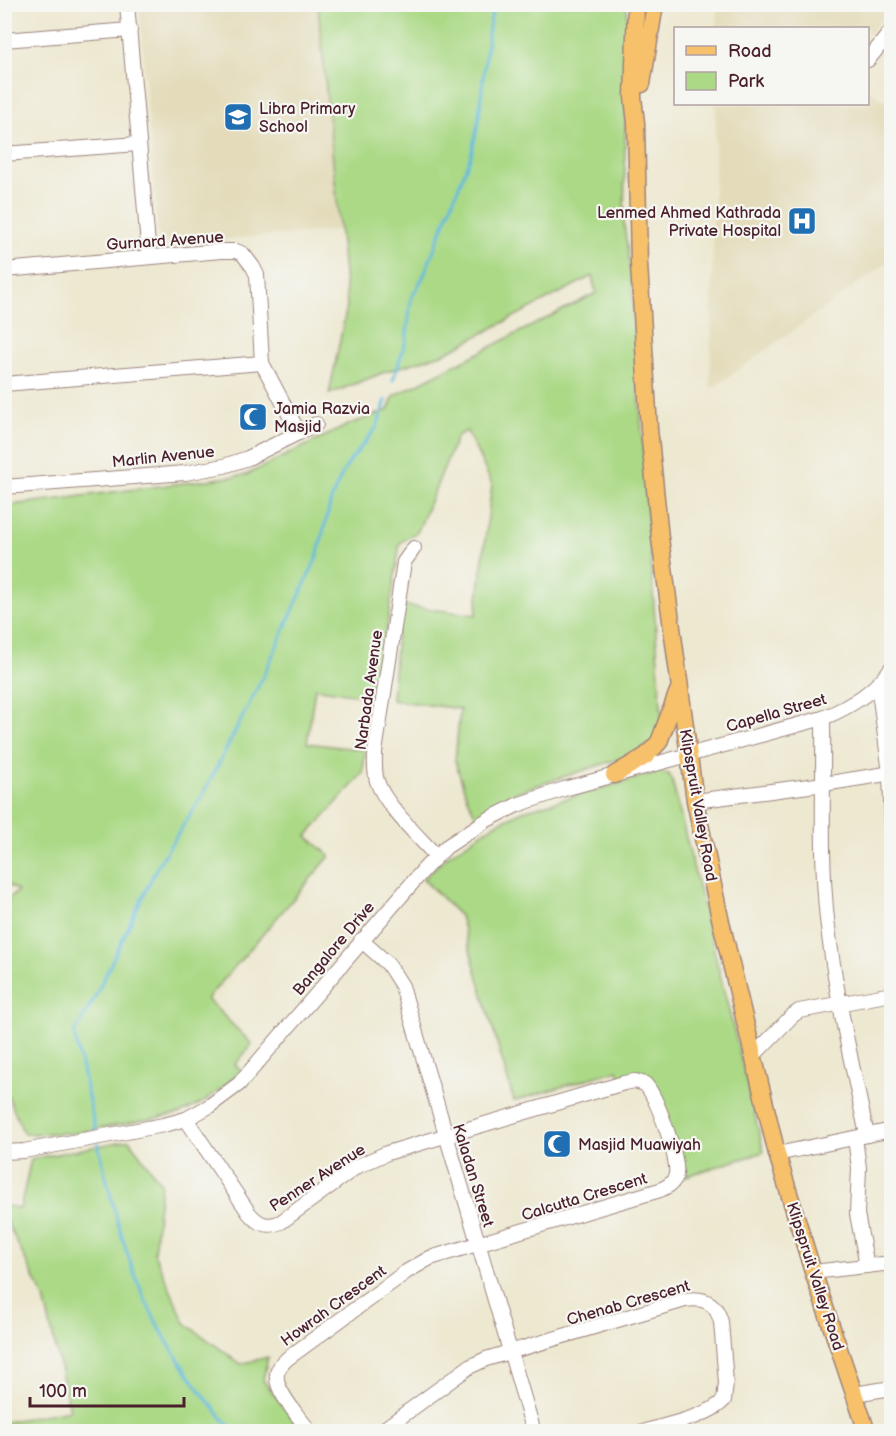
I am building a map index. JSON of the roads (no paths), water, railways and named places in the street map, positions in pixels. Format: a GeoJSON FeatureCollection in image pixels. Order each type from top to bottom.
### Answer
{"type":"FeatureCollection","features":[{"type":"Feature","properties":{"kind":"main road","name":"Klipspruit Valley Road"},"geometry":{"type":"LineString","coordinates":[[636,4],[633,97],[649,429],[679,688],[695,801],[777,1154],[813,1272],[867,1431]]}},
{"type":"Feature","properties":{"kind":"main road","name":"Klipspruit Valley Road"},"geometry":{"type":"LineString","coordinates":[[636,123],[655,4]]}},
{"type":"Feature","properties":{"kind":"main road"},"geometry":{"type":"LineString","coordinates":[[614,775],[646,756],[658,742],[679,688]]}},
{"type":"Feature","properties":{"kind":"street"},"geometry":{"type":"LineString","coordinates":[[127,4],[149,257]]}},
{"type":"Feature","properties":{"kind":"street"},"geometry":{"type":"LineString","coordinates":[[4,40],[130,30]]}},
{"type":"Feature","properties":{"kind":"street"},"geometry":{"type":"LineString","coordinates":[[869,58],[891,30]]}},
{"type":"Feature","properties":{"kind":"street"},"geometry":{"type":"LineString","coordinates":[[4,154],[138,144]]}},
{"type":"Feature","properties":{"kind":"street","name":"Gurnard Avenue"},"geometry":{"type":"LineString","coordinates":[[4,270],[236,251],[249,259],[257,275],[262,363],[299,433]]}},
{"type":"Feature","properties":{"kind":"street"},"geometry":{"type":"LineString","coordinates":[[4,384],[262,363]]}},
{"type":"Feature","properties":{"kind":"street","name":"Marlin Avenue"},"geometry":{"type":"LineString","coordinates":[[4,487],[210,469],[236,463],[316,424]]}},
{"type":"Feature","properties":{"kind":"street","name":"Narbada Avenue"},"geometry":{"type":"LineString","coordinates":[[414,548],[404,562],[375,752],[375,771],[377,781],[389,802],[436,856]]}},
{"type":"Feature","properties":{"kind":"street","name":"Capella Street"},"geometry":{"type":"LineString","coordinates":[[690,754],[823,718],[853,704],[878,684],[891,667]]}},
{"type":"Feature","properties":{"kind":"street"},"geometry":{"type":"LineString","coordinates":[[878,684],[891,773],[891,826]]}},
{"type":"Feature","properties":{"kind":"street"},"geometry":{"type":"LineString","coordinates":[[823,718],[824,866],[827,920],[861,1137],[857,1214],[867,1266]]}},
{"type":"Feature","properties":{"kind":"street","name":"Bangalore Drive"},"geometry":{"type":"LineString","coordinates":[[4,1152],[109,1136],[186,1119],[226,1095],[239,1084],[361,940],[436,856],[465,834],[501,812],[536,799],[690,754]]}},
{"type":"Feature","properties":{"kind":"street"},"geometry":{"type":"LineString","coordinates":[[695,801],[891,773]]}},
{"type":"Feature","properties":{"kind":"street","name":"Kaladan Street"},"geometry":{"type":"LineString","coordinates":[[361,940],[388,964],[402,986],[534,1431]]}},
{"type":"Feature","properties":{"kind":"street"},"geometry":{"type":"LineString","coordinates":[[753,1056],[799,1011],[891,994]]}},
{"type":"Feature","properties":{"kind":"street","name":"Calcutta Crescent"},"geometry":{"type":"LineString","coordinates":[[446,1136],[635,1081],[649,1088],[674,1153],[676,1175],[672,1184],[660,1190],[478,1245]]}},
{"type":"Feature","properties":{"kind":"street","name":"Penner Avenue"},"geometry":{"type":"LineString","coordinates":[[186,1119],[249,1213],[259,1223],[269,1226],[281,1222],[366,1162],[387,1153],[446,1136]]}},
{"type":"Feature","properties":{"kind":"street"},"geometry":{"type":"LineString","coordinates":[[777,1154],[891,1130]]}},
{"type":"Feature","properties":{"kind":"street","name":"Howrah Crescent"},"geometry":{"type":"LineString","coordinates":[[310,1431],[277,1384],[278,1370],[281,1365],[324,1331],[417,1265],[446,1253],[478,1245]]}},
{"type":"Feature","properties":{"kind":"street"},"geometry":{"type":"LineString","coordinates":[[813,1272],[891,1263]]}},
{"type":"Feature","properties":{"kind":"street","name":"Chenab Crescent"},"geometry":{"type":"LineString","coordinates":[[510,1353],[685,1300],[698,1299],[710,1302],[719,1314],[721,1322],[726,1383],[724,1400],[703,1413],[643,1431]]}},
{"type":"Feature","properties":{"kind":"street"},"geometry":{"type":"LineString","coordinates":[[380,1431],[470,1366],[510,1353]]}},
{"type":"Feature","properties":{"kind":"street"},"geometry":{"type":"LineString","coordinates":[[854,1394],[891,1388]]}},
{"type":"Feature","properties":{"kind":"waterway"},"geometry":{"type":"LineString","coordinates":[[393,380],[406,341],[411,299],[424,275],[471,155],[478,124],[489,27],[494,4]]}},
{"type":"Feature","properties":{"kind":"waterway"},"geometry":{"type":"LineString","coordinates":[[96,1133],[74,1034],[94,999],[158,865],[202,796],[262,679],[317,557],[331,500],[342,474],[377,427],[386,400]]}},
{"type":"Feature","properties":{"kind":"waterway"},"geometry":{"type":"LineString","coordinates":[[98,1143],[118,1223],[141,1291],[176,1356],[204,1396],[234,1432]]}},
{"type":"Feature","properties":{"kind":"place","name":"Libra Primary School"},"geometry":{"type":"Point","coordinates":[238,117]}},
{"type":"Feature","properties":{"kind":"place","name":"Lenmed Ahmed Kathrada Private Hospital"},"geometry":{"type":"Point","coordinates":[802,221]}},
{"type":"Feature","properties":{"kind":"place","name":"Jamia Razvia Masjid"},"geometry":{"type":"Point","coordinates":[253,417]}},
{"type":"Feature","properties":{"kind":"place","name":"Masjid Muawiyah"},"geometry":{"type":"Point","coordinates":[557,1144]}}]}
